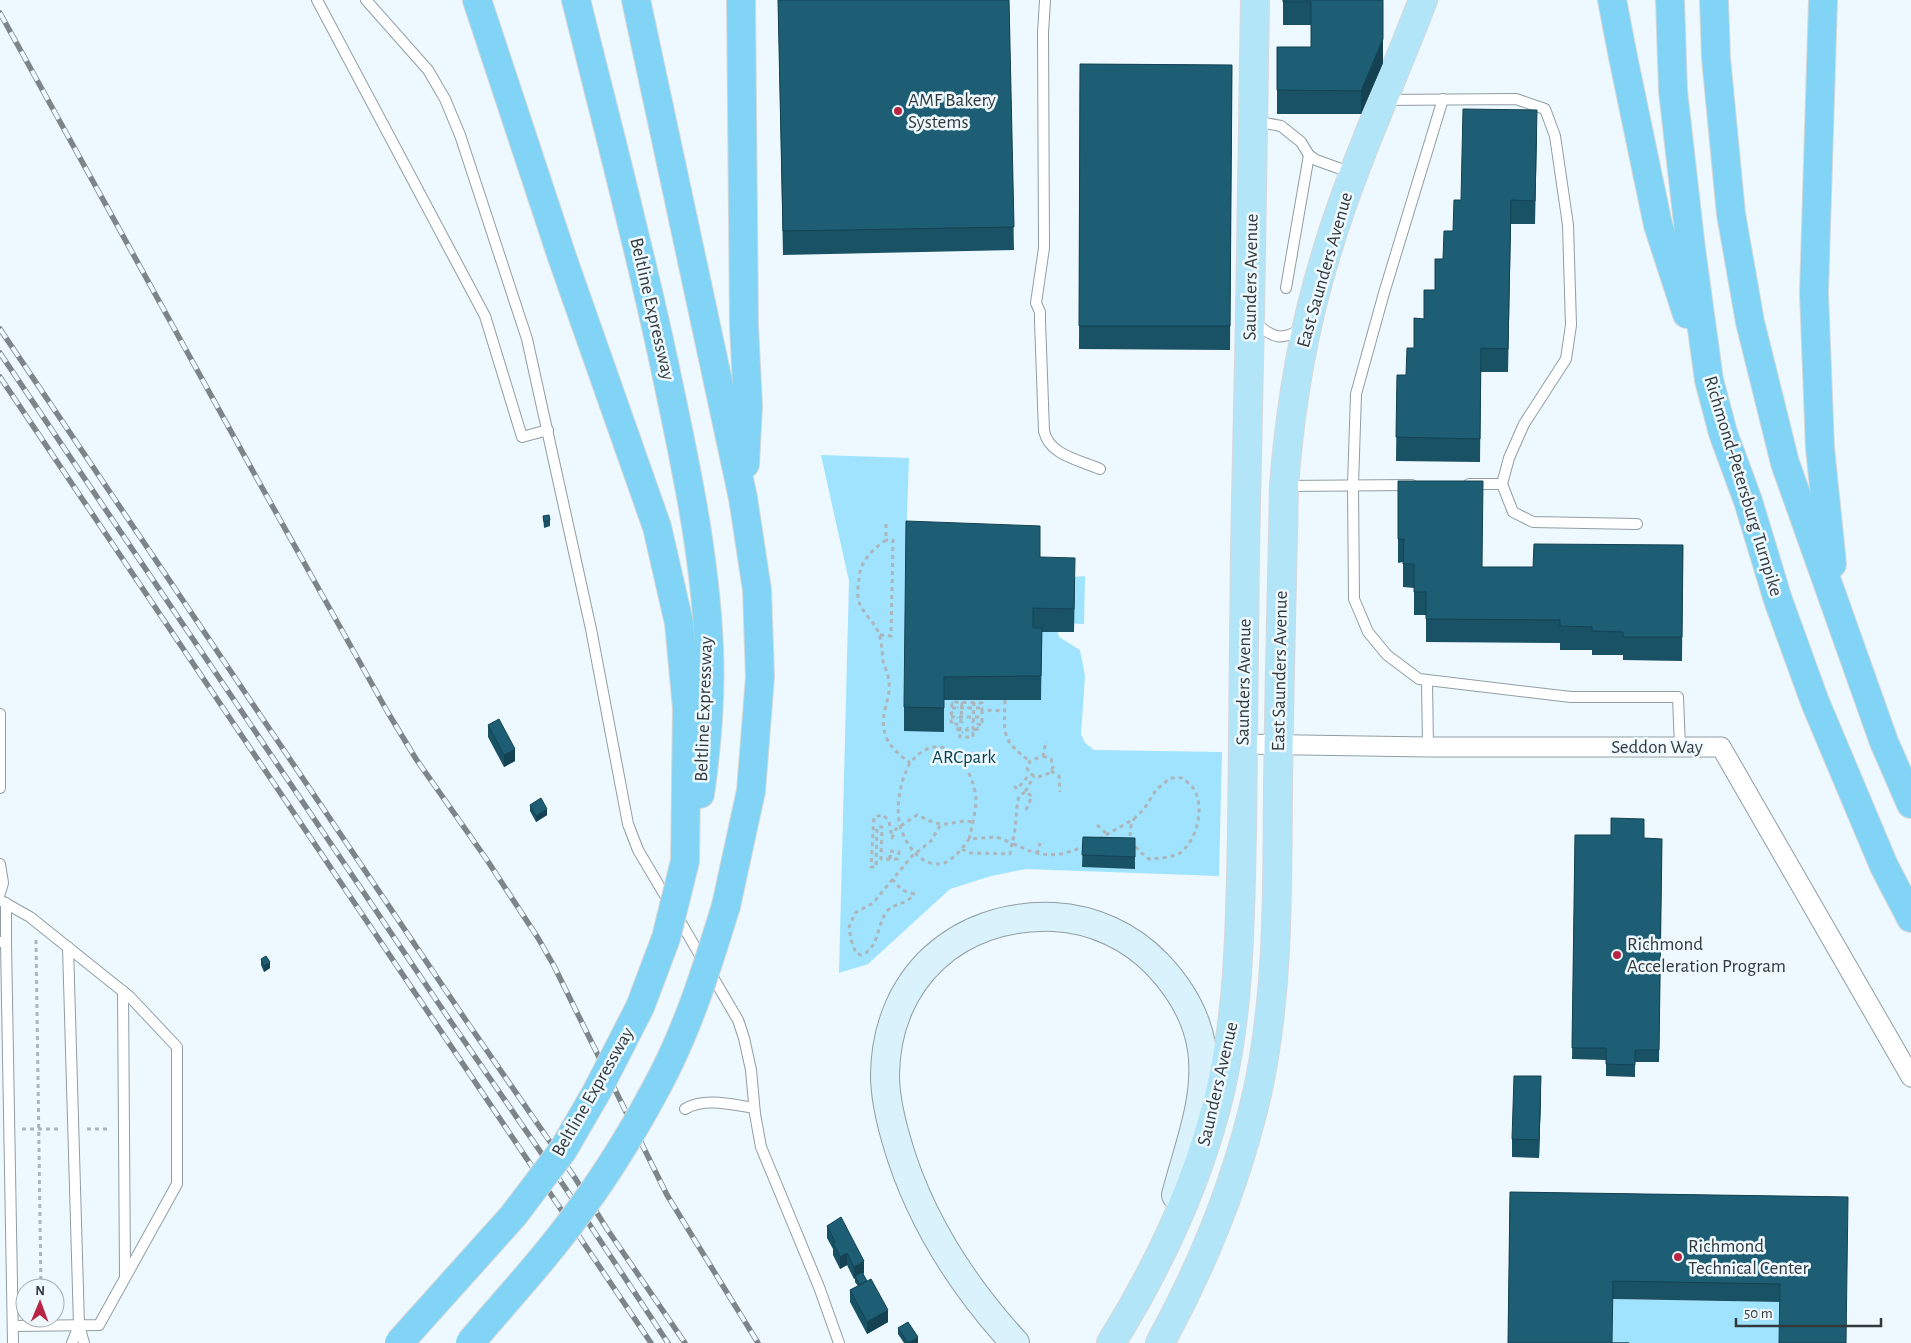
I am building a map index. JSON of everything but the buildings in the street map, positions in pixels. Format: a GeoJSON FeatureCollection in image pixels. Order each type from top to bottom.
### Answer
{"type":"FeatureCollection","features":[{"type":"Feature","properties":{"kind":"highway"},"geometry":{"type":"LineString","coordinates":[[477,0],[562,257],[657,527],[679,623],[681,642],[686,708],[685,861]]}},
{"type":"Feature","properties":{"kind":"highway","name":"Beltline Expressway"},"geometry":{"type":"LineString","coordinates":[[399,1343],[416,1326],[458,1275],[513,1216],[567,1142],[596,1093],[640,1007],[666,938],[697,820],[706,752],[709,648],[700,551],[676,420],[643,266],[576,0]]}},
{"type":"Feature","properties":{"kind":"highway"},"geometry":{"type":"LineString","coordinates":[[470,1343],[583,1207],[663,1076],[704,977],[726,906],[752,791],[760,677],[756,590],[743,498],[636,0]]}},
{"type":"Feature","properties":{"kind":"highway"},"geometry":{"type":"LineString","coordinates":[[741,0],[744,326],[748,406],[743,498]]}},
{"type":"Feature","properties":{"kind":"highway"},"geometry":{"type":"LineString","coordinates":[[1612,0],[1622,57],[1658,224],[1709,380]]}},
{"type":"Feature","properties":{"kind":"highway","name":"Richmond-Petersburg Turnpike"},"geometry":{"type":"LineString","coordinates":[[1670,0],[1673,91],[1691,249],[1709,380],[1723,433],[1748,501],[1778,600],[1815,702],[1884,866],[1911,918]]}},
{"type":"Feature","properties":{"kind":"highway"},"geometry":{"type":"LineString","coordinates":[[1714,0],[1716,58],[1731,214],[1750,322],[1785,462],[1884,742],[1911,804]]}},
{"type":"Feature","properties":{"kind":"highway"},"geometry":{"type":"LineString","coordinates":[[1823,0],[1814,293],[1820,448],[1837,612]]}},
{"type":"Feature","properties":{"kind":"main road","name":"Saunders Avenue"},"geometry":{"type":"LineString","coordinates":[[1112,1341],[1164,1245],[1200,1160],[1211,1128],[1228,1055],[1234,1013],[1240,914],[1255,0]]}},
{"type":"Feature","properties":{"kind":"main road","name":"East Saunders Avenue"},"geometry":{"type":"LineString","coordinates":[[1160,1343],[1180,1306],[1218,1224],[1240,1156],[1258,1089],[1270,1019],[1277,903],[1284,486],[1292,405],[1306,326],[1327,250],[1354,173],[1423,0]]}},
{"type":"Feature","properties":{"kind":"main road"},"geometry":{"type":"LineString","coordinates":[[1015,1343],[971,1291],[935,1235],[908,1176],[898,1148],[886,1102],[886,1056],[899,1008],[920,972],[953,942],[979,929],[1006,920],[1039,917],[1070,918],[1100,926],[1128,939],[1148,954],[1177,987],[1198,1028],[1202,1051],[1203,1077],[1198,1111],[1164,1245]]}},
{"type":"Feature","properties":{"kind":"street","name":"Seddon Way"},"geometry":{"type":"LineString","coordinates":[[1243,744],[1428,747],[1721,747],[1911,1077]]}},
{"type":"Feature","properties":{"kind":"lane"},"geometry":{"type":"LineString","coordinates":[[316,0],[485,316],[522,437],[548,430]]}},
{"type":"Feature","properties":{"kind":"lane"},"geometry":{"type":"LineString","coordinates":[[366,0],[428,70],[445,99],[460,135],[526,338],[593,638],[628,824],[638,850],[738,1020],[749,1057],[754,1108],[761,1147],[819,1287],[839,1343]]}},
{"type":"Feature","properties":{"kind":"lane"},"geometry":{"type":"LineString","coordinates":[[1045,0],[1043,33],[1044,248],[1036,303],[1040,312],[1043,420],[1046,439],[1051,447],[1062,454],[1100,468]]}},
{"type":"Feature","properties":{"kind":"lane"},"geometry":{"type":"LineString","coordinates":[[1383,100],[1516,98],[1545,109],[1555,136],[1568,225],[1571,325],[1566,359],[1524,424],[1509,458],[1502,484],[1514,512],[1534,522],[1637,524]]}},
{"type":"Feature","properties":{"kind":"lane"},"geometry":{"type":"LineString","coordinates":[[1443,100],[1384,293],[1356,394],[1352,485],[1354,599],[1368,632],[1387,655],[1419,680],[1571,697],[1678,698],[1680,748]]}},
{"type":"Feature","properties":{"kind":"lane"},"geometry":{"type":"LineString","coordinates":[[1253,121],[1281,126],[1301,142],[1309,155],[1316,160],[1354,173]]}},
{"type":"Feature","properties":{"kind":"lane"},"geometry":{"type":"LineString","coordinates":[[1286,288],[1309,155]]}},
{"type":"Feature","properties":{"kind":"lane"},"geometry":{"type":"LineString","coordinates":[[1250,318],[1264,331],[1277,337],[1293,334],[1306,326]]}},
{"type":"Feature","properties":{"kind":"lane"},"geometry":{"type":"LineString","coordinates":[[1284,486],[1422,484]]}},
{"type":"Feature","properties":{"kind":"lane"},"geometry":{"type":"LineString","coordinates":[[1462,484],[1502,484]]}},
{"type":"Feature","properties":{"kind":"lane"},"geometry":{"type":"LineString","coordinates":[[1427,680],[1428,747]]}},
{"type":"Feature","properties":{"kind":"lane"},"geometry":{"type":"LineString","coordinates":[[0,714],[0,788]]}},
{"type":"Feature","properties":{"kind":"lane"},"geometry":{"type":"LineString","coordinates":[[0,864],[3,882],[0,894]]}},
{"type":"Feature","properties":{"kind":"lane"},"geometry":{"type":"LineString","coordinates":[[3,901],[36,922],[123,991],[177,1047],[177,1184],[99,1325],[13,1326]]}},
{"type":"Feature","properties":{"kind":"lane"},"geometry":{"type":"LineString","coordinates":[[3,901],[13,1343]]}},
{"type":"Feature","properties":{"kind":"lane"},"geometry":{"type":"LineString","coordinates":[[68,947],[78,1325],[84,1343]]}},
{"type":"Feature","properties":{"kind":"lane"},"geometry":{"type":"LineString","coordinates":[[123,991],[125,1277]]}},
{"type":"Feature","properties":{"kind":"lane"},"geometry":{"type":"LineString","coordinates":[[685,1109],[691,1105],[715,1103],[754,1108]]}},
{"type":"Feature","properties":{"kind":"lane"},"geometry":{"type":"LineString","coordinates":[[72,1343],[78,1325]]}},
{"type":"Feature","properties":{"kind":"path"},"geometry":{"type":"LineString","coordinates":[[886,524],[886,540]]}},
{"type":"Feature","properties":{"kind":"path"},"geometry":{"type":"LineString","coordinates":[[880,635],[890,636],[893,540],[886,540],[865,559],[859,577],[859,602],[880,635],[890,688],[883,712],[883,725],[887,739],[894,750],[910,763]]}},
{"type":"Feature","properties":{"kind":"path"},"geometry":{"type":"LineString","coordinates":[[1005,700],[1005,728],[1009,743],[1030,761]]}},
{"type":"Feature","properties":{"kind":"path"},"geometry":{"type":"LineString","coordinates":[[952,702],[974,702],[982,703],[982,725],[978,724],[978,729],[973,730],[956,730],[957,724],[951,724],[952,702]]}},
{"type":"Feature","properties":{"kind":"path"},"geometry":{"type":"LineString","coordinates":[[962,703],[960,737],[973,737],[974,702]]}},
{"type":"Feature","properties":{"kind":"path"},"geometry":{"type":"LineString","coordinates":[[952,708],[1005,711]]}},
{"type":"Feature","properties":{"kind":"path"},"geometry":{"type":"LineString","coordinates":[[952,717],[982,717]]}},
{"type":"Feature","properties":{"kind":"path"},"geometry":{"type":"LineString","coordinates":[[1043,756],[1046,741]]}},
{"type":"Feature","properties":{"kind":"path"},"geometry":{"type":"LineString","coordinates":[[942,746],[958,755],[968,770],[977,797],[973,822],[969,839],[962,849],[944,863],[928,862],[916,854],[908,844],[901,826],[898,806],[901,787],[910,763],[918,754],[930,747],[942,746]]}},
{"type":"Feature","properties":{"kind":"path"},"geometry":{"type":"LineString","coordinates":[[1043,756],[1050,759],[1053,767],[1050,774],[1038,777],[1032,775],[1027,768],[1030,761],[1043,756]]}},
{"type":"Feature","properties":{"kind":"path"},"geometry":{"type":"LineString","coordinates":[[1051,771],[1060,776],[1060,792]]}},
{"type":"Feature","properties":{"kind":"path"},"geometry":{"type":"LineString","coordinates":[[1014,786],[1017,789],[1032,775]]}},
{"type":"Feature","properties":{"kind":"path"},"geometry":{"type":"LineString","coordinates":[[962,849],[970,853],[1010,854],[1015,835],[1015,819],[1019,796],[1026,792],[1032,775]]}},
{"type":"Feature","properties":{"kind":"path"},"geometry":{"type":"LineString","coordinates":[[1170,778],[1182,778],[1193,788],[1199,804],[1194,837],[1180,852],[1171,857],[1149,859],[1135,848],[1130,826],[1134,819],[1144,809],[1156,790],[1170,778]]}},
{"type":"Feature","properties":{"kind":"path"},"geometry":{"type":"LineString","coordinates":[[1026,792],[1032,796],[1026,810]]}},
{"type":"Feature","properties":{"kind":"path"},"geometry":{"type":"LineString","coordinates":[[890,859],[881,859],[882,827],[877,827],[876,867],[871,867],[874,817],[883,815],[889,821],[892,838],[896,829],[917,815],[941,824],[966,820],[973,822]]}},
{"type":"Feature","properties":{"kind":"path"},"geometry":{"type":"LineString","coordinates":[[1106,839],[1098,839],[1134,819]]}},
{"type":"Feature","properties":{"kind":"path"},"geometry":{"type":"LineString","coordinates":[[892,879],[902,890],[914,894],[911,899],[892,907],[886,912],[878,930],[877,938],[869,952],[862,955],[856,953],[850,940],[850,921],[855,914],[873,902],[892,879],[931,841],[941,824]]}},
{"type":"Feature","properties":{"kind":"path"},"geometry":{"type":"LineString","coordinates":[[1097,825],[1107,834]]}},
{"type":"Feature","properties":{"kind":"path"},"geometry":{"type":"LineString","coordinates":[[969,839],[997,837],[1037,854],[1064,854],[1090,845]]}},
{"type":"Feature","properties":{"kind":"path"},"geometry":{"type":"LineString","coordinates":[[1123,840],[1132,840]]}},
{"type":"Feature","properties":{"kind":"path"},"geometry":{"type":"LineString","coordinates":[[1037,854],[1040,843]]}},
{"type":"Feature","properties":{"kind":"path"},"geometry":{"type":"LineString","coordinates":[[36,922],[42,1278]]}},
{"type":"Feature","properties":{"kind":"green space","name":"ARCpark"},"geometry":{"type":"Polygon","coordinates":[[[821,455],[909,458],[906,544],[1040,549],[1040,580],[1085,576],[1084,624],[1055,623],[1059,637],[1080,650],[1085,676],[1081,734],[1085,743],[1094,750],[1222,752],[1219,876],[1026,869],[991,876],[950,889],[868,964],[839,973],[849,581],[821,455]]]}},
{"type":"Feature","properties":{"kind":"green space"},"geometry":{"type":"Polygon","coordinates":[[[985,699],[983,727],[980,727],[979,731],[975,732],[975,738],[958,738],[959,732],[954,731],[954,726],[950,726],[950,700],[985,699]]]}},
{"type":"Feature","properties":{"kind":"green space"},"geometry":{"type":"Polygon","coordinates":[[[1613,1299],[1780,1302],[1780,1343],[1612,1343],[1613,1299]]]}},
{"type":"Feature","properties":{"kind":"railway"},"geometry":{"type":"LineString","coordinates":[[0,13],[387,711],[416,759],[487,860],[554,966],[667,1195],[758,1343]]}},
{"type":"Feature","properties":{"kind":"railway"},"geometry":{"type":"LineString","coordinates":[[0,329],[685,1343]]}},
{"type":"Feature","properties":{"kind":"railway"},"geometry":{"type":"LineString","coordinates":[[0,353],[447,1016],[564,1186],[668,1343]]}},
{"type":"Feature","properties":{"kind":"railway"},"geometry":{"type":"LineString","coordinates":[[0,377],[651,1343]]}},
{"type":"Feature","properties":{"kind":"place","name":"AMF Bakery Systems"},"geometry":{"type":"Point","coordinates":[898,111]}},
{"type":"Feature","properties":{"kind":"place","name":"Richmond Acceleration Program"},"geometry":{"type":"Point","coordinates":[1617,955]}},
{"type":"Feature","properties":{"kind":"place","name":"Richmond Technical Center"},"geometry":{"type":"Point","coordinates":[1678,1257]}}]}
